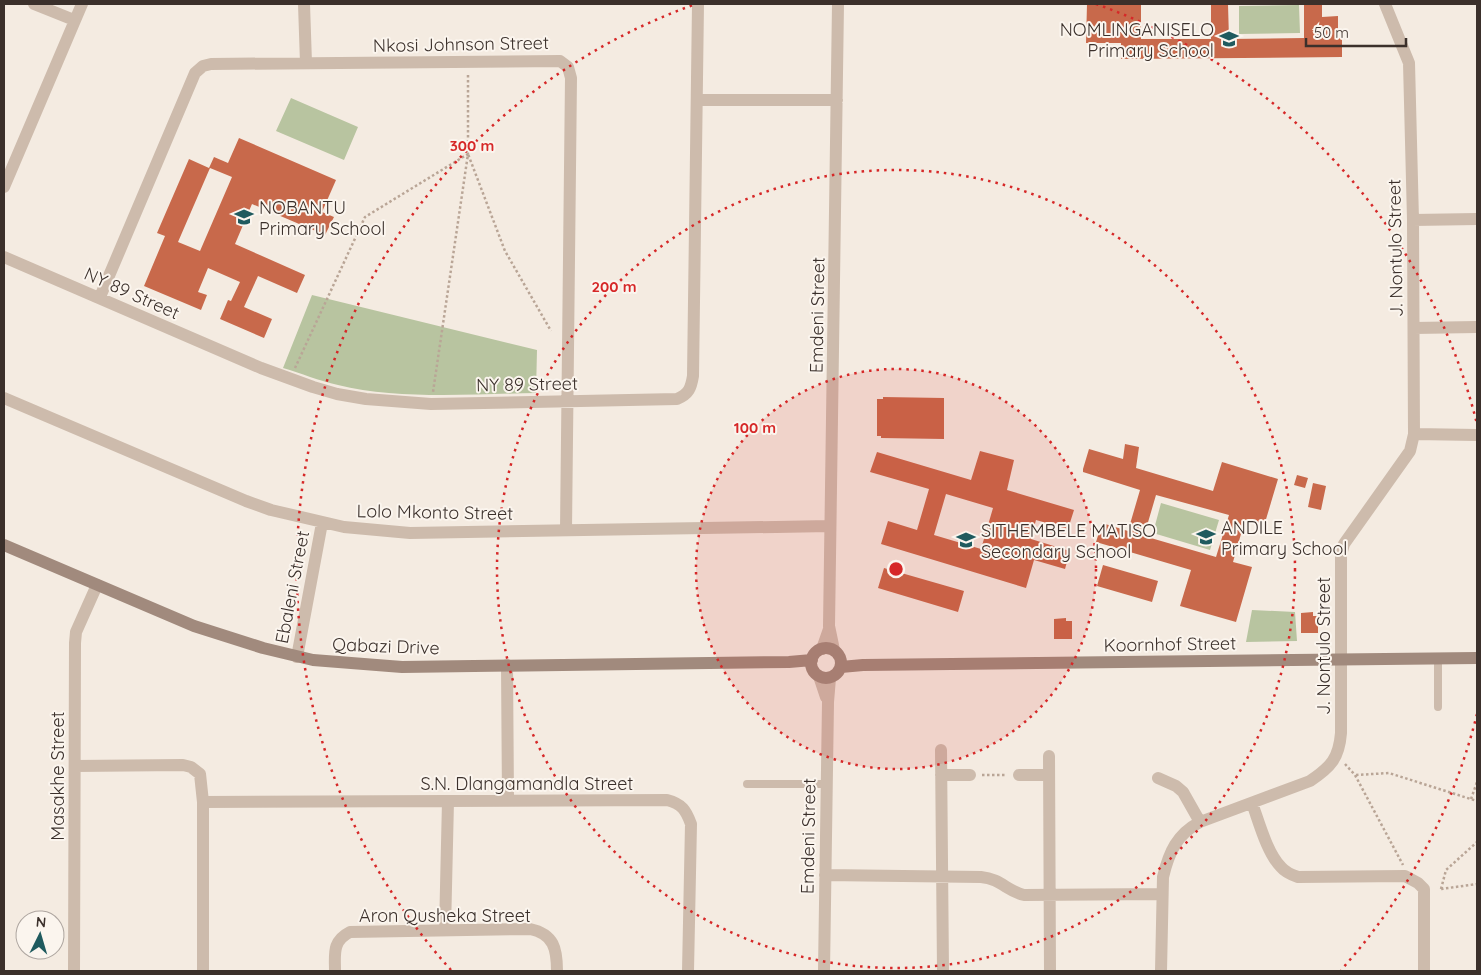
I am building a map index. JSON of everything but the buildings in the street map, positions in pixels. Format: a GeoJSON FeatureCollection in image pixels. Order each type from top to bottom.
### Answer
{"type":"FeatureCollection","features":[{"type":"Feature","properties":{"kind":"street"},"geometry":{"type":"LineString","coordinates":[[34,4],[74,20]]}},
{"type":"Feature","properties":{"kind":"street"},"geometry":{"type":"LineString","coordinates":[[4,187],[82,4]]}},
{"type":"Feature","properties":{"kind":"street"},"geometry":{"type":"LineString","coordinates":[[304,4],[306,63]]}},
{"type":"Feature","properties":{"kind":"street","name":"NY 89 Street"},"geometry":{"type":"LineString","coordinates":[[4,257],[261,368],[319,389],[352,397],[402,403],[431,404],[677,399],[687,394],[691,388],[693,376],[698,4]]}},
{"type":"Feature","properties":{"kind":"street","name":"Emdeni Street"},"geometry":{"type":"LineString","coordinates":[[834,656],[829,626],[838,4]]}},
{"type":"Feature","properties":{"kind":"street","name":"J. Nontulo Street"},"geometry":{"type":"LineString","coordinates":[[1337,756],[1342,733],[1340,564],[1344,544],[1410,451],[1414,434],[1413,220],[1409,63],[1385,4]]}},
{"type":"Feature","properties":{"kind":"street","name":"Nkosi Johnson Street"},"geometry":{"type":"LineString","coordinates":[[100,297],[196,73],[202,66],[211,64],[555,60],[564,64],[570,72],[566,530]]}},
{"type":"Feature","properties":{"kind":"street"},"geometry":{"type":"LineString","coordinates":[[696,100],[837,100]]}},
{"type":"Feature","properties":{"kind":"street"},"geometry":{"type":"LineString","coordinates":[[1413,220],[1477,219]]}},
{"type":"Feature","properties":{"kind":"street"},"geometry":{"type":"LineString","coordinates":[[1414,328],[1477,327]]}},
{"type":"Feature","properties":{"kind":"street","name":"Lolo Mkonto Street"},"geometry":{"type":"LineString","coordinates":[[4,398],[270,510],[322,523],[366,530],[410,533],[830,526]]}},
{"type":"Feature","properties":{"kind":"street"},"geometry":{"type":"LineString","coordinates":[[1414,434],[1477,435]]}},
{"type":"Feature","properties":{"kind":"street","name":"Ebaleni Street"},"geometry":{"type":"LineString","coordinates":[[296,657],[322,523]]}},
{"type":"Feature","properties":{"kind":"street","name":"Qabazi Drive"},"geometry":{"type":"LineString","coordinates":[[4,545],[194,626],[296,657],[339,663],[402,667],[789,662],[818,670]]}},
{"type":"Feature","properties":{"kind":"street","name":"Masakhe Street"},"geometry":{"type":"LineString","coordinates":[[74,971],[74,643],[76,632],[97,585]]}},
{"type":"Feature","properties":{"kind":"street"},"geometry":{"type":"LineString","coordinates":[[815,653],[834,656],[837,674],[818,670],[815,653]]}},
{"type":"Feature","properties":{"kind":"street","name":"Koornhof Street"},"geometry":{"type":"LineString","coordinates":[[834,656],[863,665],[1477,658]]}},
{"type":"Feature","properties":{"kind":"street"},"geometry":{"type":"LineString","coordinates":[[507,665],[508,800]]}},
{"type":"Feature","properties":{"kind":"street","name":"Emdeni Street"},"geometry":{"type":"LineString","coordinates":[[818,670],[828,702],[824,971]]}},
{"type":"Feature","properties":{"kind":"street"},"geometry":{"type":"LineString","coordinates":[[941,750],[943,971]]}},
{"type":"Feature","properties":{"kind":"street"},"geometry":{"type":"LineString","coordinates":[[1048,756],[1050,971]]}},
{"type":"Feature","properties":{"kind":"street"},"geometry":{"type":"LineString","coordinates":[[1161,971],[1162,877],[1166,863],[1179,837],[1188,828],[1200,822],[1310,781],[1325,771],[1337,756]]}},
{"type":"Feature","properties":{"kind":"street"},"geometry":{"type":"LineString","coordinates":[[75,766],[183,765],[191,767],[200,774],[203,802],[203,971]]}},
{"type":"Feature","properties":{"kind":"street"},"geometry":{"type":"LineString","coordinates":[[941,775],[970,775]]}},
{"type":"Feature","properties":{"kind":"street"},"geometry":{"type":"LineString","coordinates":[[1019,775],[1049,775]]}},
{"type":"Feature","properties":{"kind":"street"},"geometry":{"type":"LineString","coordinates":[[1158,778],[1176,786],[1183,792],[1200,822]]}},
{"type":"Feature","properties":{"kind":"street","name":"S.N. Dlangamandla Street"},"geometry":{"type":"LineString","coordinates":[[203,802],[667,800],[676,802],[683,807],[691,824],[688,971]]}},
{"type":"Feature","properties":{"kind":"street"},"geometry":{"type":"LineString","coordinates":[[445,930],[448,801]]}},
{"type":"Feature","properties":{"kind":"street"},"geometry":{"type":"LineString","coordinates":[[1252,803],[1273,858],[1288,873],[1298,877],[1405,876],[1418,883],[1424,889],[1424,971]]}},
{"type":"Feature","properties":{"kind":"street"},"geometry":{"type":"LineString","coordinates":[[825,875],[992,878],[1020,894],[1161,894]]}},
{"type":"Feature","properties":{"kind":"street","name":"Aron Qusheka Street"},"geometry":{"type":"LineString","coordinates":[[335,971],[337,943],[342,936],[350,932],[445,930],[536,930],[552,942],[557,956],[557,971]]}},
{"type":"Feature","properties":{"kind":"lane"},"geometry":{"type":"LineString","coordinates":[[1438,659],[1438,706]]}},
{"type":"Feature","properties":{"kind":"lane"},"geometry":{"type":"LineString","coordinates":[[747,784],[826,784]]}},
{"type":"Feature","properties":{"kind":"path"},"geometry":{"type":"LineString","coordinates":[[431,404],[468,154],[468,61]]}},
{"type":"Feature","properties":{"kind":"path"},"geometry":{"type":"LineString","coordinates":[[468,154],[505,251],[551,331]]}},
{"type":"Feature","properties":{"kind":"path"},"geometry":{"type":"LineString","coordinates":[[290,379],[365,217],[468,154]]}},
{"type":"Feature","properties":{"kind":"path"},"geometry":{"type":"LineString","coordinates":[[1337,756],[1356,775],[1403,863],[1405,876]]}},
{"type":"Feature","properties":{"kind":"path"},"geometry":{"type":"LineString","coordinates":[[1356,775],[1389,773],[1477,801]]}},
{"type":"Feature","properties":{"kind":"path"},"geometry":{"type":"LineString","coordinates":[[970,775],[1019,775]]}},
{"type":"Feature","properties":{"kind":"path"},"geometry":{"type":"LineString","coordinates":[[1471,799],[1477,782]]}},
{"type":"Feature","properties":{"kind":"path"},"geometry":{"type":"LineString","coordinates":[[1477,842],[1446,870],[1441,889],[1477,884]]}},
{"type":"Feature","properties":{"kind":"green space"},"geometry":{"type":"Polygon","coordinates":[[[1299,5],[1300,33],[1239,34],[1239,6],[1299,5]]]}},
{"type":"Feature","properties":{"kind":"green space"},"geometry":{"type":"Polygon","coordinates":[[[291,98],[358,127],[344,160],[276,131],[291,98]]]}},
{"type":"Feature","properties":{"kind":"green space"},"geometry":{"type":"Polygon","coordinates":[[[312,295],[537,350],[536,393],[436,395],[386,393],[361,390],[331,383],[283,368],[312,295]]]}},
{"type":"Feature","properties":{"kind":"green space"},"geometry":{"type":"Polygon","coordinates":[[[1161,503],[1219,520],[1210,550],[1153,533],[1161,503]]]}},
{"type":"Feature","properties":{"kind":"green space"},"geometry":{"type":"Polygon","coordinates":[[[1252,610],[1295,612],[1297,641],[1246,642],[1252,610]]]}},
{"type":"Feature","properties":{"kind":"place","name":"NOMLINGANISELO Primary School"},"geometry":{"type":"Point","coordinates":[1229,39]}},
{"type":"Feature","properties":{"kind":"place","name":"NOBANTU Primary School"},"geometry":{"type":"Point","coordinates":[244,217]}},
{"type":"Feature","properties":{"kind":"place","name":"ANDILE Primary School"},"geometry":{"type":"Point","coordinates":[1206,537]}},
{"type":"Feature","properties":{"kind":"place","name":"SITHEMBELE MATISO Secondary School"},"geometry":{"type":"Point","coordinates":[966,540]}}]}
